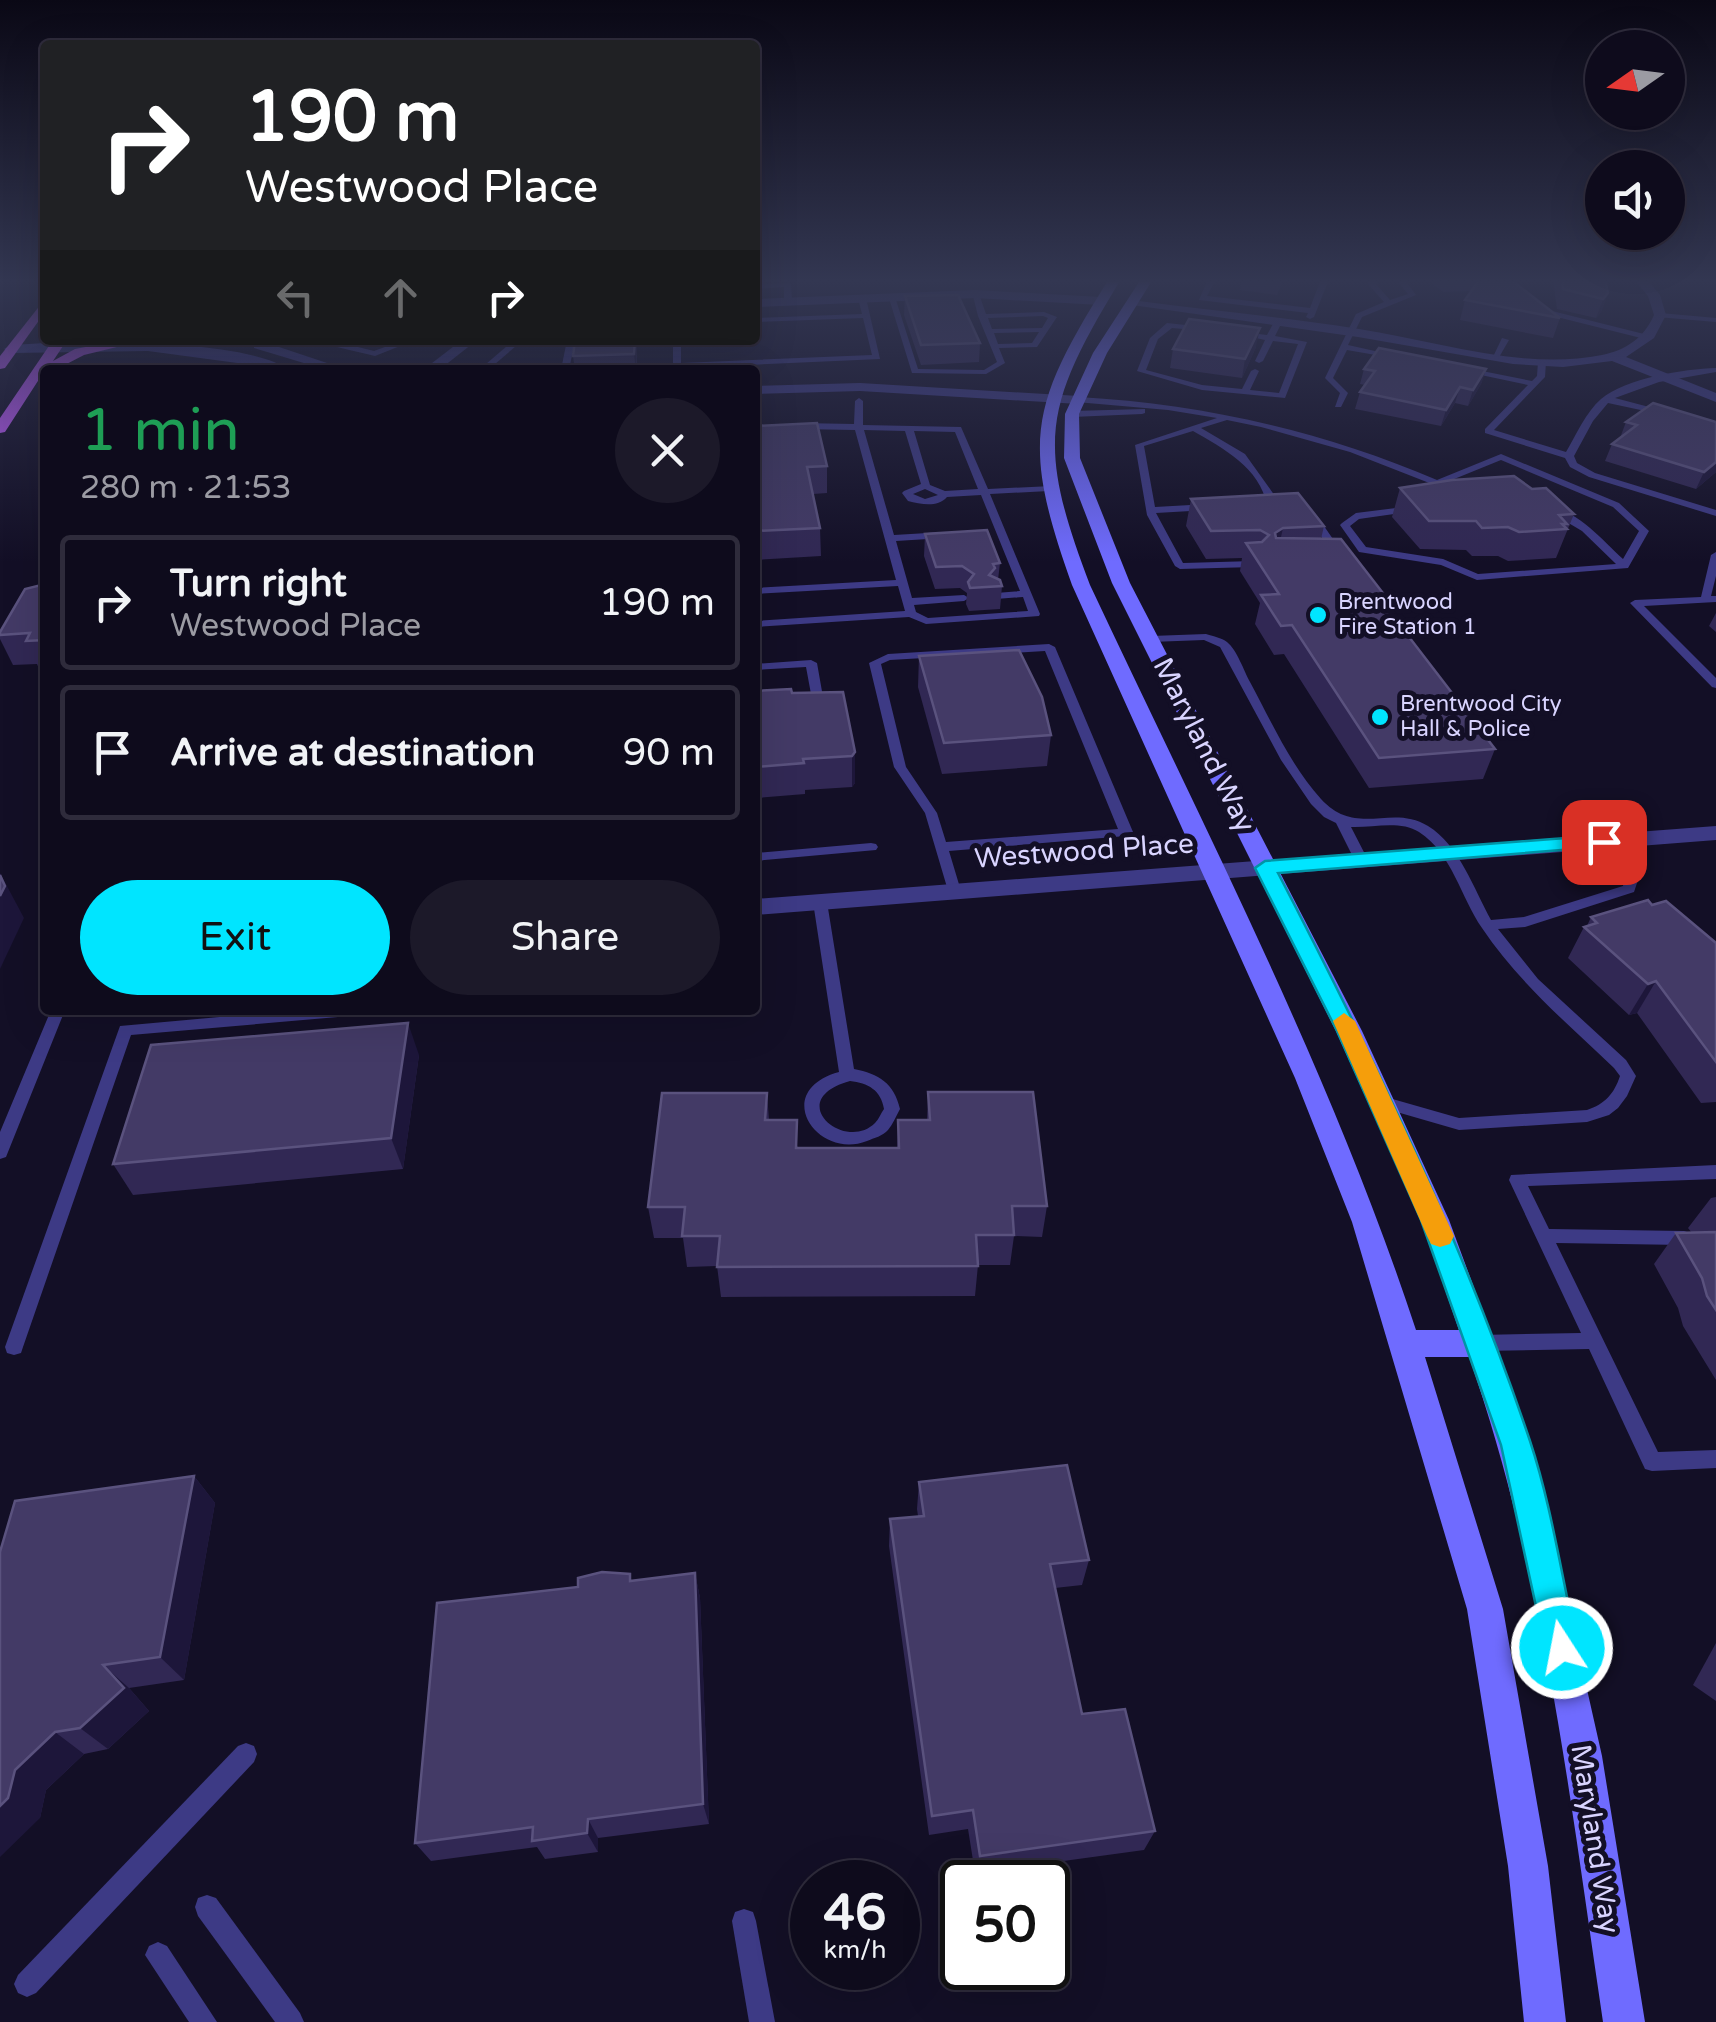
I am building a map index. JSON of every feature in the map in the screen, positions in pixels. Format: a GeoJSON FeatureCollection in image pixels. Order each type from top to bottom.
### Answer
{"type":"FeatureCollection","features":[{"type":"Feature","properties":{"kind":"main road","name":"Maryland Way"},"geometry":{"type":"LineString","coordinates":[[1063,373],[1050,405],[1043,459],[1054,517],[1308,1078],[1366,1222],[1489,1626],[1525,1847],[1545,2022]]}},
{"type":"Feature","properties":{"kind":"main road","name":"Maryland Way"},"geometry":{"type":"LineString","coordinates":[[1091,373],[1075,407],[1072,458],[1091,516],[1382,1102],[1434,1220],[1516,1445],[1548,1576],[1583,1756],[1624,2022]]}},
{"type":"Feature","properties":{"kind":"main road"},"geometry":{"type":"LineString","coordinates":[[0,429],[37,374]]}},
{"type":"Feature","properties":{"kind":"main road"},"geometry":{"type":"LineString","coordinates":[[1099,622],[1151,640]]}},
{"type":"Feature","properties":{"kind":"main road"},"geometry":{"type":"LineString","coordinates":[[1405,1344],[1479,1343]]}},
{"type":"Feature","properties":{"kind":"street"},"geometry":{"type":"LineString","coordinates":[[1655,373],[1716,398]]}},
{"type":"Feature","properties":{"kind":"street"},"geometry":{"type":"LineString","coordinates":[[760,390],[860,387],[1075,407]]}},
{"type":"Feature","properties":{"kind":"street"},"geometry":{"type":"LineString","coordinates":[[760,403],[1050,405]]}},
{"type":"Feature","properties":{"kind":"street","name":"Westwood Place"},"geometry":{"type":"LineString","coordinates":[[760,906],[1716,834]]}},
{"type":"Feature","properties":{"kind":"lane"},"geometry":{"type":"LineString","coordinates":[[1150,373],[1202,387],[1282,396],[1291,373]]}},
{"type":"Feature","properties":{"kind":"lane"},"geometry":{"type":"LineString","coordinates":[[1253,373],[1223,418],[1139,446],[1152,510],[1180,566],[1254,564]]}},
{"type":"Feature","properties":{"kind":"lane"},"geometry":{"type":"LineString","coordinates":[[1331,373],[1329,378],[1344,394],[1338,405]]}},
{"type":"Feature","properties":{"kind":"lane"},"geometry":{"type":"LineString","coordinates":[[1483,373],[1534,384]]}},
{"type":"Feature","properties":{"kind":"lane"},"geometry":{"type":"LineString","coordinates":[[1542,373],[1488,431],[1568,456],[1573,465],[1592,474],[1716,513]]}},
{"type":"Feature","properties":{"kind":"lane"},"geometry":{"type":"LineString","coordinates":[[1568,456],[1606,400],[1666,378],[1695,373]]}},
{"type":"Feature","properties":{"kind":"lane"},"geometry":{"type":"LineString","coordinates":[[1606,400],[1675,414]]}},
{"type":"Feature","properties":{"kind":"lane"},"geometry":{"type":"LineString","coordinates":[[792,426],[858,424],[958,429],[1035,614],[926,621],[909,608],[858,424],[858,401]]}},
{"type":"Feature","properties":{"kind":"lane"},"geometry":{"type":"LineString","coordinates":[[1075,407],[1120,414],[1176,406]]}},
{"type":"Feature","properties":{"kind":"lane"},"geometry":{"type":"LineString","coordinates":[[1075,407],[1176,406],[1344,447],[1437,483],[1446,492]]}},
{"type":"Feature","properties":{"kind":"lane"},"geometry":{"type":"LineString","coordinates":[[908,426],[926,486]]}},
{"type":"Feature","properties":{"kind":"lane"},"geometry":{"type":"LineString","coordinates":[[1196,429],[1242,456],[1270,496],[1266,504],[1314,518],[1339,552],[1334,560]]}},
{"type":"Feature","properties":{"kind":"lane"},"geometry":{"type":"LineString","coordinates":[[1437,483],[1501,457],[1616,505],[1644,530],[1624,566]]}},
{"type":"Feature","properties":{"kind":"lane"},"geometry":{"type":"LineString","coordinates":[[1464,472],[1481,480]]}},
{"type":"Feature","properties":{"kind":"lane"},"geometry":{"type":"LineString","coordinates":[[908,496],[913,488],[926,486],[944,494],[1049,488]]}},
{"type":"Feature","properties":{"kind":"lane"},"geometry":{"type":"LineString","coordinates":[[878,497],[908,496],[932,502],[944,494]]}},
{"type":"Feature","properties":{"kind":"lane"},"geometry":{"type":"LineString","coordinates":[[932,502],[944,535]]}},
{"type":"Feature","properties":{"kind":"lane"},"geometry":{"type":"LineString","coordinates":[[1152,510],[1225,507]]}},
{"type":"Feature","properties":{"kind":"lane"},"geometry":{"type":"LineString","coordinates":[[1424,507],[1356,516],[1345,525],[1364,550],[1443,562],[1477,577],[1624,566]]}},
{"type":"Feature","properties":{"kind":"lane"},"geometry":{"type":"LineString","coordinates":[[1548,508],[1576,522],[1624,566]]}},
{"type":"Feature","properties":{"kind":"lane"},"geometry":{"type":"LineString","coordinates":[[983,533],[1003,532]]}},
{"type":"Feature","properties":{"kind":"lane"},"geometry":{"type":"LineString","coordinates":[[890,538],[963,534]]}},
{"type":"Feature","properties":{"kind":"lane"},"geometry":{"type":"LineString","coordinates":[[1716,556],[1710,600],[1635,603],[1716,685]]}},
{"type":"Feature","properties":{"kind":"lane"},"geometry":{"type":"LineString","coordinates":[[760,592],[902,583]]}},
{"type":"Feature","properties":{"kind":"lane"},"geometry":{"type":"LineString","coordinates":[[996,596],[1027,594]]}},
{"type":"Feature","properties":{"kind":"lane"},"geometry":{"type":"LineString","coordinates":[[760,623],[909,608],[964,598]]}},
{"type":"Feature","properties":{"kind":"lane"},"geometry":{"type":"LineString","coordinates":[[1151,640],[1206,638],[1224,645],[1313,800],[1342,822],[1361,860]]}},
{"type":"Feature","properties":{"kind":"lane"},"geometry":{"type":"LineString","coordinates":[[940,847],[1126,832],[1049,647],[888,657],[875,662],[900,768],[931,813],[940,847],[954,892]]}},
{"type":"Feature","properties":{"kind":"lane"},"geometry":{"type":"LineString","coordinates":[[760,667],[812,663],[817,697],[785,699]]}},
{"type":"Feature","properties":{"kind":"lane"},"geometry":{"type":"LineString","coordinates":[[1342,822],[1408,822],[1425,830],[1446,854],[1487,925],[1532,983],[1620,1064],[1628,1076],[1613,1104],[1603,1111],[1510,1122],[1440,1121],[1382,1102]]}},
{"type":"Feature","properties":{"kind":"lane"},"geometry":{"type":"LineString","coordinates":[[1487,925],[1525,922],[1629,888],[1631,880],[1604,842]]}},
{"type":"Feature","properties":{"kind":"lane"},"geometry":{"type":"LineString","coordinates":[[760,857],[871,847]]}},
{"type":"Feature","properties":{"kind":"lane"},"geometry":{"type":"LineString","coordinates":[[820,902],[846,1075]]}},
{"type":"Feature","properties":{"kind":"lane"},"geometry":{"type":"LineString","coordinates":[[0,1152],[56,1015]]}},
{"type":"Feature","properties":{"kind":"lane"},"geometry":{"type":"LineString","coordinates":[[14,1346],[125,1030],[302,1015]]}},
{"type":"Feature","properties":{"kind":"lane"},"geometry":{"type":"LineString","coordinates":[[846,1075],[872,1079],[889,1094],[890,1116],[871,1135],[850,1139],[833,1135],[813,1118],[811,1100],[816,1090],[826,1081],[846,1075]]}},
{"type":"Feature","properties":{"kind":"lane"},"geometry":{"type":"LineString","coordinates":[[1716,1172],[1518,1180],[1652,1462],[1716,1459]]}},
{"type":"Feature","properties":{"kind":"lane"},"geometry":{"type":"LineString","coordinates":[[1544,1236],[1684,1238]]}},
{"type":"Feature","properties":{"kind":"lane"},"geometry":{"type":"LineString","coordinates":[[1479,1343],[1594,1341]]}},
{"type":"Feature","properties":{"kind":"lane"},"geometry":{"type":"LineString","coordinates":[[27,1984],[246,1754]]}},
{"type":"Feature","properties":{"kind":"lane"},"geometry":{"type":"LineString","coordinates":[[207,1907],[291,2022]]}},
{"type":"Feature","properties":{"kind":"lane"},"geometry":{"type":"LineString","coordinates":[[744,1922],[762,2022]]}},
{"type":"Feature","properties":{"kind":"lane"},"geometry":{"type":"LineString","coordinates":[[158,1955],[204,2022]]}},
{"type":"Feature","properties":{"kind":"building"},"geometry":{"type":"Polygon","coordinates":[[[1373,373],[1483,373],[1473,390],[1460,387],[1446,410],[1360,392],[1373,373]]]}},
{"type":"Feature","properties":{"kind":"building"},"geometry":{"type":"Polygon","coordinates":[[[1653,403],[1716,422],[1716,462],[1704,472],[1612,444],[1637,425],[1626,422],[1653,403]]]}},
{"type":"Feature","properties":{"kind":"building"},"geometry":{"type":"Polygon","coordinates":[[[817,423],[827,466],[807,467],[820,528],[760,531],[760,426],[817,423]]]}},
{"type":"Feature","properties":{"kind":"building"},"geometry":{"type":"Polygon","coordinates":[[[1514,476],[1532,489],[1546,488],[1574,514],[1559,515],[1567,529],[1519,532],[1508,527],[1482,528],[1476,521],[1429,521],[1400,488],[1452,480],[1514,476]]]}},
{"type":"Feature","properties":{"kind":"building"},"geometry":{"type":"Polygon","coordinates":[[[1298,493],[1324,526],[1283,528],[1275,533],[1276,538],[1341,539],[1393,606],[1386,607],[1495,749],[1379,758],[1292,625],[1281,626],[1261,595],[1279,594],[1246,543],[1262,542],[1269,535],[1260,530],[1211,531],[1191,499],[1298,493]]]}},
{"type":"Feature","properties":{"kind":"building"},"geometry":{"type":"Polygon","coordinates":[[[987,530],[1000,563],[993,564],[995,568],[989,575],[1000,580],[1002,586],[970,588],[968,582],[974,574],[962,566],[936,567],[925,534],[987,530]]]}},
{"type":"Feature","properties":{"kind":"building"},"geometry":{"type":"Polygon","coordinates":[[[40,585],[40,640],[26,641],[30,633],[0,635],[25,589],[40,585]]]}},
{"type":"Feature","properties":{"kind":"building"},"geometry":{"type":"Polygon","coordinates":[[[1019,650],[1042,697],[1051,735],[944,743],[919,656],[1019,650]]]}},
{"type":"Feature","properties":{"kind":"building"},"geometry":{"type":"Polygon","coordinates":[[[760,691],[843,692],[855,752],[852,756],[760,767],[760,691]]]}},
{"type":"Feature","properties":{"kind":"building"},"geometry":{"type":"Polygon","coordinates":[[[1648,900],[1652,905],[1666,901],[1716,943],[1716,1062],[1656,981],[1648,984],[1584,927],[1597,923],[1591,917],[1648,900]]]}},
{"type":"Feature","properties":{"kind":"building"},"geometry":{"type":"Polygon","coordinates":[[[408,1023],[391,1138],[113,1164],[151,1045],[408,1023]]]}},
{"type":"Feature","properties":{"kind":"building"},"geometry":{"type":"Polygon","coordinates":[[[928,1092],[1033,1092],[1047,1206],[1012,1206],[1014,1235],[976,1235],[978,1266],[717,1267],[720,1236],[682,1236],[685,1207],[648,1207],[662,1093],[767,1093],[765,1120],[797,1120],[796,1148],[899,1148],[898,1120],[930,1120],[928,1092]]]}},
{"type":"Feature","properties":{"kind":"building"},"geometry":{"type":"Polygon","coordinates":[[[1716,1232],[1716,1310],[1676,1233],[1716,1232]]]}},
{"type":"Feature","properties":{"kind":"building"},"geometry":{"type":"Polygon","coordinates":[[[1067,1465],[1089,1560],[1050,1564],[1082,1714],[1125,1709],[1155,1831],[980,1856],[973,1810],[932,1816],[890,1519],[924,1516],[919,1482],[1067,1465]]]}},
{"type":"Feature","properties":{"kind":"building"},"geometry":{"type":"Polygon","coordinates":[[[194,1476],[160,1657],[103,1665],[124,1688],[80,1728],[55,1732],[15,1770],[8,1798],[0,1806],[0,1552],[15,1501],[194,1476]]]}},
{"type":"Feature","properties":{"kind":"building"},"geometry":{"type":"Polygon","coordinates":[[[602,1572],[630,1574],[630,1581],[695,1573],[703,1804],[588,1819],[587,1833],[532,1841],[533,1827],[415,1843],[437,1603],[578,1587],[578,1578],[602,1572]]]}},
{"type":"Feature","properties":{"kind":"slow traffic"},"geometry":{"type":"LineString","coordinates":[[1344,1021],[1440,1236]]}},
{"type":"Feature","properties":{"kind":"place","name":"Brentwood Fire Station 1"},"geometry":{"type":"Point","coordinates":[1318,615]}},
{"type":"Feature","properties":{"kind":"place","name":"Brentwood City Hall & Police"},"geometry":{"type":"Point","coordinates":[1380,717]}},
{"type":"Feature","properties":{"kind":"route"},"geometry":{"type":"LineString","coordinates":[[1562,1648],[1516,1445],[1434,1220],[1349,1031],[1265,868],[1604,842]]}}]}
